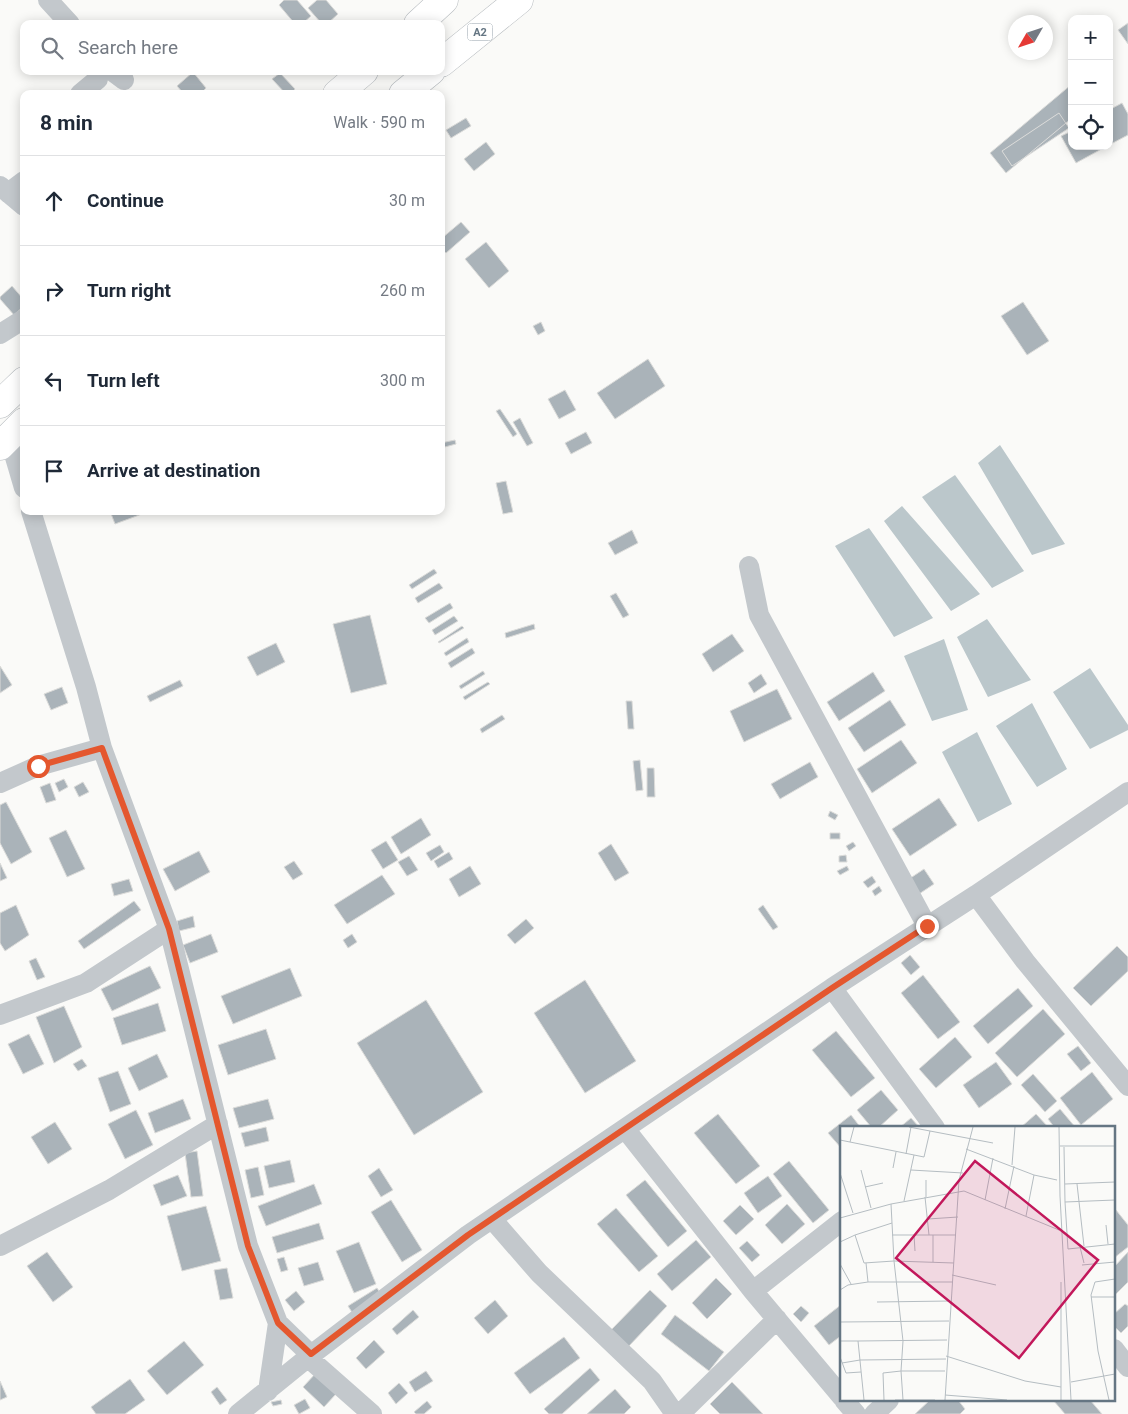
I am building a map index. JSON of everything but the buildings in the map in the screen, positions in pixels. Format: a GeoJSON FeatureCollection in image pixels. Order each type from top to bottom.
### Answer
{"type":"FeatureCollection","features":[{"type":"Feature","properties":{"kind":"highway"},"geometry":{"type":"LineString","coordinates":[[422,20],[444,0]]}},
{"type":"Feature","properties":{"kind":"highway","name":"A2"},"geometry":{"type":"LineString","coordinates":[[445,60],[520,0]]}},
{"type":"Feature","properties":{"kind":"highway"},"geometry":{"type":"LineString","coordinates":[[342,90],[359,75]]}},
{"type":"Feature","properties":{"kind":"highway"},"geometry":{"type":"LineString","coordinates":[[408,90],[426,75]]}},
{"type":"Feature","properties":{"kind":"highway"},"geometry":{"type":"LineString","coordinates":[[0,404],[20,385]]}},
{"type":"Feature","properties":{"kind":"street"},"geometry":{"type":"LineString","coordinates":[[48,0],[66,20]]}},
{"type":"Feature","properties":{"kind":"street"},"geometry":{"type":"LineString","coordinates":[[87,90],[111,77]]}},
{"type":"Feature","properties":{"kind":"street"},"geometry":{"type":"LineString","coordinates":[[11,187],[20,200]]}},
{"type":"Feature","properties":{"kind":"street"},"geometry":{"type":"LineString","coordinates":[[0,334],[20,322]]}},
{"type":"Feature","properties":{"kind":"street"},"geometry":{"type":"LineString","coordinates":[[11,435],[20,472]]}},
{"type":"Feature","properties":{"kind":"street"},"geometry":{"type":"LineString","coordinates":[[32,515],[86,687],[102,748],[169,929],[248,1246],[278,1323],[311,1354],[313,1362],[372,1414]]}},
{"type":"Feature","properties":{"kind":"street"},"geometry":{"type":"LineString","coordinates":[[749,566],[759,615],[927,926]]}},
{"type":"Feature","properties":{"kind":"street"},"geometry":{"type":"LineString","coordinates":[[0,783],[38,766],[102,748]]}},
{"type":"Feature","properties":{"kind":"street"},"geometry":{"type":"LineString","coordinates":[[238,1414],[311,1354],[492,1219],[626,1130],[832,988],[1124,801]]}},
{"type":"Feature","properties":{"kind":"street"},"geometry":{"type":"LineString","coordinates":[[976,895],[1025,960],[1128,1086]]}},
{"type":"Feature","properties":{"kind":"street"},"geometry":{"type":"LineString","coordinates":[[0,1015],[86,983],[169,929]]}},
{"type":"Feature","properties":{"kind":"street"},"geometry":{"type":"LineString","coordinates":[[832,988],[934,1126]]}},
{"type":"Feature","properties":{"kind":"street"},"geometry":{"type":"LineString","coordinates":[[0,1246],[110,1190],[218,1124]]}},
{"type":"Feature","properties":{"kind":"street"},"geometry":{"type":"LineString","coordinates":[[626,1130],[753,1291],[840,1395]]}},
{"type":"Feature","properties":{"kind":"street"},"geometry":{"type":"LineString","coordinates":[[492,1219],[539,1274],[652,1380],[675,1414]]}},
{"type":"Feature","properties":{"kind":"street"},"geometry":{"type":"LineString","coordinates":[[753,1291],[840,1223]]}},
{"type":"Feature","properties":{"kind":"street"},"geometry":{"type":"LineString","coordinates":[[680,1414],[776,1319]]}},
{"type":"Feature","properties":{"kind":"street"},"geometry":{"type":"LineString","coordinates":[[268,1391],[278,1323]]}},
{"type":"Feature","properties":{"kind":"street"},"geometry":{"type":"LineString","coordinates":[[1116,1351],[1128,1367]]}},
{"type":"Feature","properties":{"kind":"street"},"geometry":{"type":"LineString","coordinates":[[846,1402],[856,1414]]}},
{"type":"Feature","properties":{"kind":"street"},"geometry":{"type":"LineString","coordinates":[[874,1414],[887,1402]]}},
{"type":"Feature","properties":{"kind":"shaded area"},"geometry":{"type":"Polygon","coordinates":[[[1000,445],[1065,544],[1032,555],[978,463],[1000,445]]]}},
{"type":"Feature","properties":{"kind":"shaded area"},"geometry":{"type":"Polygon","coordinates":[[[955,475],[1024,571],[992,588],[922,497],[955,475]]]}},
{"type":"Feature","properties":{"kind":"shaded area"},"geometry":{"type":"Polygon","coordinates":[[[902,506],[980,594],[951,611],[884,521],[902,506]]]}},
{"type":"Feature","properties":{"kind":"shaded area"},"geometry":{"type":"Polygon","coordinates":[[[869,528],[933,618],[894,637],[835,546],[869,528]]]}},
{"type":"Feature","properties":{"kind":"shaded area"},"geometry":{"type":"Polygon","coordinates":[[[987,619],[1031,680],[988,697],[957,637],[987,619]]]}},
{"type":"Feature","properties":{"kind":"shaded area"},"geometry":{"type":"Polygon","coordinates":[[[944,639],[968,710],[932,721],[904,656],[944,639]]]}},
{"type":"Feature","properties":{"kind":"shaded area"},"geometry":{"type":"Polygon","coordinates":[[[1090,668],[1128,725],[1128,730],[1090,749],[1053,692],[1090,668]]]}},
{"type":"Feature","properties":{"kind":"shaded area"},"geometry":{"type":"Polygon","coordinates":[[[1032,703],[1067,769],[1037,787],[996,726],[1032,703]]]}},
{"type":"Feature","properties":{"kind":"shaded area"},"geometry":{"type":"Polygon","coordinates":[[[977,732],[1012,804],[978,822],[942,752],[977,732]]]}},
{"type":"Feature","properties":{"kind":"route"},"geometry":{"type":"LineString","coordinates":[[38,766],[102,748],[169,929],[248,1246],[278,1323],[311,1354],[468,1235],[626,1130],[832,988],[927,926]]}}]}
